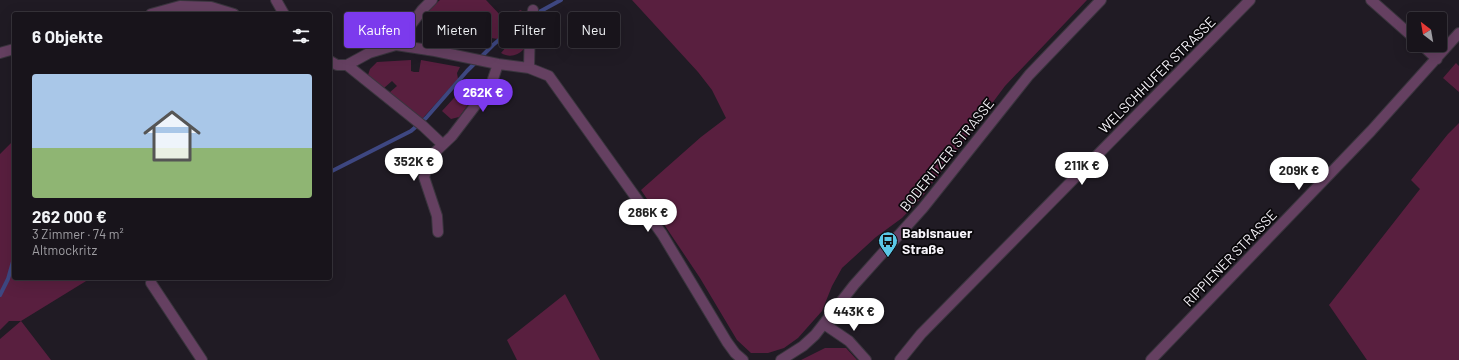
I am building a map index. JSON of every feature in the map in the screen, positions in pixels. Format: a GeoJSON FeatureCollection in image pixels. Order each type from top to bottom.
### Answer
{"type":"FeatureCollection","features":[{"type":"Feature","properties":{"kind":"street"},"geometry":{"type":"LineString","coordinates":[[276,0],[283,12]]}},
{"type":"Feature","properties":{"kind":"street"},"geometry":{"type":"LineString","coordinates":[[415,19],[432,0]]}},
{"type":"Feature","properties":{"kind":"street","name":"BODERITZER STRASSE"},"geometry":{"type":"LineString","coordinates":[[781,360],[803,346],[824,324],[854,285],[924,208],[1029,75],[1101,0]]}},
{"type":"Feature","properties":{"kind":"street","name":"WELSCHHUFER STRASSE"},"geometry":{"type":"LineString","coordinates":[[900,360],[921,334],[1250,0]]}},
{"type":"Feature","properties":{"kind":"street"},"geometry":{"type":"LineString","coordinates":[[1371,0],[1407,32]]}},
{"type":"Feature","properties":{"kind":"street"},"geometry":{"type":"LineString","coordinates":[[158,12],[180,6],[211,7],[227,12]]}},
{"type":"Feature","properties":{"kind":"street"},"geometry":{"type":"LineString","coordinates":[[529,68],[533,10]]}},
{"type":"Feature","properties":{"kind":"street","name":"RIPPIENER STRASSE"},"geometry":{"type":"LineString","coordinates":[[1151,360],[1371,131],[1459,33]]}},
{"type":"Feature","properties":{"kind":"street"},"geometry":{"type":"LineString","coordinates":[[332,62],[337,65],[347,65],[369,53],[386,48]]}},
{"type":"Feature","properties":{"kind":"street"},"geometry":{"type":"LineString","coordinates":[[413,48],[485,62],[529,68],[549,76],[662,234],[727,342],[743,360]]}},
{"type":"Feature","properties":{"kind":"street"},"geometry":{"type":"LineString","coordinates":[[0,53],[12,50]]}},
{"type":"Feature","properties":{"kind":"street"},"geometry":{"type":"LineString","coordinates":[[1430,52],[1437,59]]}},
{"type":"Feature","properties":{"kind":"street"},"geometry":{"type":"LineString","coordinates":[[438,232],[437,216],[424,177],[432,154],[452,136],[491,85],[498,64]]}},
{"type":"Feature","properties":{"kind":"street"},"geometry":{"type":"LineString","coordinates":[[347,65],[414,119],[442,144]]}},
{"type":"Feature","properties":{"kind":"street"},"geometry":{"type":"LineString","coordinates":[[151,283],[202,360]]}},
{"type":"Feature","properties":{"kind":"street"},"geometry":{"type":"LineString","coordinates":[[824,324],[849,341],[866,360]]}},
{"type":"Feature","properties":{"kind":"shaded area"},"geometry":{"type":"Polygon","coordinates":[[[440,0],[486,0],[499,14],[499,38],[491,38],[491,12],[427,12],[440,0]]]}},
{"type":"Feature","properties":{"kind":"shaded area"},"geometry":{"type":"Polygon","coordinates":[[[632,0],[1087,0],[1005,86],[922,197],[902,218],[876,237],[842,268],[832,286],[822,311],[798,338],[784,348],[768,353],[751,353],[737,340],[700,278],[641,190],[701,137],[726,118],[712,90],[698,72],[632,0]]]}},
{"type":"Feature","properties":{"kind":"shaded area"},"geometry":{"type":"Polygon","coordinates":[[[505,48],[524,48],[513,56],[501,53],[505,48]]]}},
{"type":"Feature","properties":{"kind":"shaded area"},"geometry":{"type":"Polygon","coordinates":[[[411,60],[411,71],[414,72],[419,72],[421,60],[460,67],[457,73],[458,79],[422,119],[389,93],[397,86],[392,81],[384,88],[368,75],[370,69],[377,62],[411,60]]]}},
{"type":"Feature","properties":{"kind":"shaded area"},"geometry":{"type":"Polygon","coordinates":[[[1456,63],[1459,66],[1459,92],[1443,78],[1456,63]]]}},
{"type":"Feature","properties":{"kind":"shaded area"},"geometry":{"type":"Polygon","coordinates":[[[465,86],[475,95],[459,117],[451,119],[442,111],[465,86]]]}},
{"type":"Feature","properties":{"kind":"shaded area"},"geometry":{"type":"Polygon","coordinates":[[[1459,123],[1459,360],[1367,360],[1329,305],[1420,189],[1411,180],[1448,134],[1459,123]]]}},
{"type":"Feature","properties":{"kind":"shaded area"},"geometry":{"type":"Polygon","coordinates":[[[12,142],[12,280],[88,280],[21,321],[9,321],[0,330],[0,154],[12,142]]]}},
{"type":"Feature","properties":{"kind":"shaded area"},"geometry":{"type":"Polygon","coordinates":[[[565,294],[600,360],[517,360],[507,340],[565,294]]]}},
{"type":"Feature","properties":{"kind":"shaded area"},"geometry":{"type":"Polygon","coordinates":[[[21,321],[51,360],[0,360],[0,339],[21,321]]]}},
{"type":"Feature","properties":{"kind":"shaded area"},"geometry":{"type":"Polygon","coordinates":[[[825,348],[846,348],[857,360],[801,360],[825,348]]]}},
{"type":"Feature","properties":{"kind":"waterway"},"geometry":{"type":"LineString","coordinates":[[332,171],[411,131],[426,118],[467,71],[493,45],[519,23],[561,0]]}},
{"type":"Feature","properties":{"kind":"waterway"},"geometry":{"type":"LineString","coordinates":[[0,295],[8,279],[12,265]]}},
{"type":"Feature","properties":{"kind":"place","name":"Babisnauer Straße"},"geometry":{"type":"Point","coordinates":[888,258]}}]}
